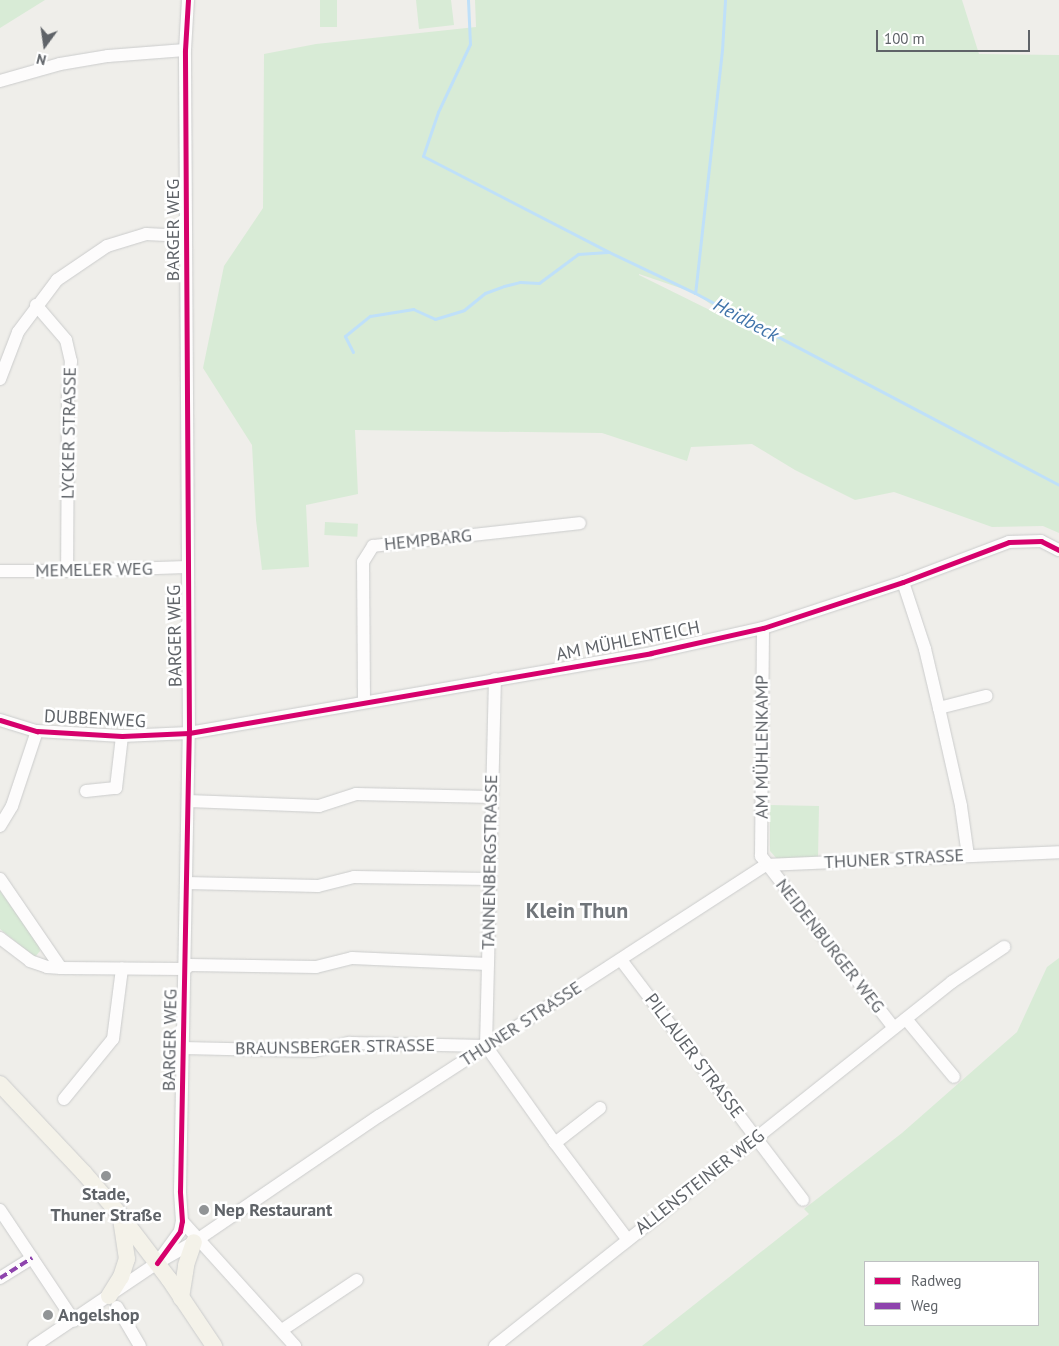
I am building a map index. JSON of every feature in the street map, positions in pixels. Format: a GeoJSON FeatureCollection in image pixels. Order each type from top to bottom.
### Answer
{"type":"FeatureCollection","features":[{"type":"Feature","properties":{"kind":"main road"},"geometry":{"type":"LineString","coordinates":[[0,1084],[84,1173],[120,1216],[157,1263],[214,1346]]}},
{"type":"Feature","properties":{"kind":"main road"},"geometry":{"type":"LineString","coordinates":[[113,1302],[127,1259],[120,1216]]}},
{"type":"Feature","properties":{"kind":"main road"},"geometry":{"type":"LineString","coordinates":[[181,1298],[186,1265],[196,1241]]}},
{"type":"Feature","properties":{"kind":"street","name":"BARGER WEG"},"geometry":{"type":"LineString","coordinates":[[182,1222],[180,1191],[189,733],[185,50],[188,0]]}},
{"type":"Feature","properties":{"kind":"street"},"geometry":{"type":"LineString","coordinates":[[0,82],[60,64],[108,56],[185,50]]}},
{"type":"Feature","properties":{"kind":"street"},"geometry":{"type":"LineString","coordinates":[[0,379],[18,332],[36,305],[57,280],[107,246],[146,234],[186,236]]}},
{"type":"Feature","properties":{"kind":"street","name":"LYCKER STRASSE"},"geometry":{"type":"LineString","coordinates":[[36,305],[66,340],[71,361],[68,398],[67,571]]}},
{"type":"Feature","properties":{"kind":"street","name":"HEMPBARG"},"geometry":{"type":"LineString","coordinates":[[364,701],[363,562],[373,546],[580,522]]}},
{"type":"Feature","properties":{"kind":"street","name":"AM MÜHLENTEICH"},"geometry":{"type":"LineString","coordinates":[[189,733],[364,701],[651,653],[763,628],[903,582],[1009,542],[1042,541],[1059,550]]}},
{"type":"Feature","properties":{"kind":"street","name":"MEMELER WEG"},"geometry":{"type":"LineString","coordinates":[[0,571],[188,567]]}},
{"type":"Feature","properties":{"kind":"street"},"geometry":{"type":"LineString","coordinates":[[903,582],[925,649],[939,708],[961,806],[968,856]]}},
{"type":"Feature","properties":{"kind":"street","name":"AM MÜHLENKAMP"},"geometry":{"type":"LineString","coordinates":[[763,628],[761,856],[766,865]]}},
{"type":"Feature","properties":{"kind":"street","name":"TANNENBERGSTRASSE"},"geometry":{"type":"LineString","coordinates":[[486,1046],[495,679]]}},
{"type":"Feature","properties":{"kind":"street"},"geometry":{"type":"LineString","coordinates":[[939,708],[986,696]]}},
{"type":"Feature","properties":{"kind":"street","name":"DUBBENWEG"},"geometry":{"type":"LineString","coordinates":[[0,720],[37,731],[122,736],[189,733]]}},
{"type":"Feature","properties":{"kind":"street"},"geometry":{"type":"LineString","coordinates":[[0,826],[12,806],[37,731]]}},
{"type":"Feature","properties":{"kind":"street"},"geometry":{"type":"LineString","coordinates":[[86,791],[116,788],[122,736]]}},
{"type":"Feature","properties":{"kind":"street"},"geometry":{"type":"LineString","coordinates":[[188,801],[319,806],[356,794],[492,797]]}},
{"type":"Feature","properties":{"kind":"street","name":"THUNER STRASSE"},"geometry":{"type":"LineString","coordinates":[[34,1346],[74,1321],[113,1302],[157,1263],[196,1241],[486,1046],[766,865],[1059,852]]}},
{"type":"Feature","properties":{"kind":"street","name":"NEIDENBURGER WEG"},"geometry":{"type":"LineString","coordinates":[[766,865],[894,1028]]}},
{"type":"Feature","properties":{"kind":"street"},"geometry":{"type":"LineString","coordinates":[[186,883],[318,886],[354,877],[490,879]]}},
{"type":"Feature","properties":{"kind":"street"},"geometry":{"type":"LineString","coordinates":[[0,879],[62,968]]}},
{"type":"Feature","properties":{"kind":"street"},"geometry":{"type":"LineString","coordinates":[[0,938],[30,961],[47,967],[62,968],[185,969],[190,965],[316,967],[352,958],[488,964]]}},
{"type":"Feature","properties":{"kind":"street","name":"ALLENSTEINER WEG"},"geometry":{"type":"LineString","coordinates":[[495,1346],[952,982],[1004,947]]}},
{"type":"Feature","properties":{"kind":"street","name":"PILLAUER STRASSE"},"geometry":{"type":"LineString","coordinates":[[620,960],[803,1200]]}},
{"type":"Feature","properties":{"kind":"street"},"geometry":{"type":"LineString","coordinates":[[64,1099],[113,1039],[122,969]]}},
{"type":"Feature","properties":{"kind":"street"},"geometry":{"type":"LineString","coordinates":[[906,1019],[954,1077]]}},
{"type":"Feature","properties":{"kind":"street","name":"BRAUNSBERGER STRASSE"},"geometry":{"type":"LineString","coordinates":[[183,1048],[314,1051],[350,1043],[486,1046]]}},
{"type":"Feature","properties":{"kind":"street"},"geometry":{"type":"LineString","coordinates":[[486,1046],[555,1143],[627,1239]]}},
{"type":"Feature","properties":{"kind":"street"},"geometry":{"type":"LineString","coordinates":[[555,1143],[600,1108]]}},
{"type":"Feature","properties":{"kind":"street"},"geometry":{"type":"LineString","coordinates":[[0,1210],[74,1321]]}},
{"type":"Feature","properties":{"kind":"street"},"geometry":{"type":"LineString","coordinates":[[182,1222],[196,1241],[282,1330],[295,1346]]}},
{"type":"Feature","properties":{"kind":"street"},"geometry":{"type":"LineString","coordinates":[[157,1263],[180,1231],[182,1222]]}},
{"type":"Feature","properties":{"kind":"street"},"geometry":{"type":"LineString","coordinates":[[0,1278],[32,1258]]}},
{"type":"Feature","properties":{"kind":"street"},"geometry":{"type":"LineString","coordinates":[[282,1330],[356,1280]]}},
{"type":"Feature","properties":{"kind":"street"},"geometry":{"type":"LineString","coordinates":[[113,1302],[140,1346]]}},
{"type":"Feature","properties":{"kind":"green space"},"geometry":{"type":"Polygon","coordinates":[[[0,0],[45,0],[0,28],[0,0]]]}},
{"type":"Feature","properties":{"kind":"green space"},"geometry":{"type":"Polygon","coordinates":[[[320,0],[337,0],[337,27],[320,27],[320,0]]]}},
{"type":"Feature","properties":{"kind":"green space"},"geometry":{"type":"Polygon","coordinates":[[[416,0],[451,0],[454,25],[419,29],[416,0]]]}},
{"type":"Feature","properties":{"kind":"green space"},"geometry":{"type":"Polygon","coordinates":[[[475,0],[962,0],[979,54],[1059,55],[1059,533],[1043,526],[992,527],[894,492],[855,500],[795,470],[752,444],[691,447],[687,461],[602,433],[355,430],[358,494],[306,505],[309,567],[262,570],[256,520],[252,445],[203,368],[224,266],[263,208],[264,54],[316,44],[476,27],[475,0]],[[639,274],[740,325],[695,293],[639,274]]]}},
{"type":"Feature","properties":{"kind":"green space"},"geometry":{"type":"Polygon","coordinates":[[[325,522],[358,524],[357,537],[324,535],[325,522]]]}},
{"type":"Feature","properties":{"kind":"green space"},"geometry":{"type":"Polygon","coordinates":[[[770,805],[819,806],[818,858],[778,860],[770,851],[770,805]]]}},
{"type":"Feature","properties":{"kind":"green space"},"geometry":{"type":"Polygon","coordinates":[[[0,891],[38,943],[40,951],[35,957],[0,929],[0,891]]]}},
{"type":"Feature","properties":{"kind":"green space"},"geometry":{"type":"Polygon","coordinates":[[[1059,958],[1059,1346],[642,1346],[809,1214],[804,1209],[902,1133],[1017,1032],[1047,967],[1059,958]]]}},
{"type":"Feature","properties":{"kind":"waterway"},"geometry":{"type":"LineString","coordinates":[[468,0],[470,44],[438,112],[423,156],[609,252],[695,293]]}},
{"type":"Feature","properties":{"kind":"waterway","name":"Heidbeck"},"geometry":{"type":"LineString","coordinates":[[725,0],[722,50],[695,293],[1059,485]]}},
{"type":"Feature","properties":{"kind":"waterway"},"geometry":{"type":"LineString","coordinates":[[353,352],[345,336],[370,316],[413,309],[435,319],[464,310],[485,293],[504,286],[520,282],[539,283],[578,254],[608,252]]}},
{"type":"Feature","properties":{"kind":"marked path"},"geometry":{"type":"LineString","coordinates":[[0,1278],[32,1258]]}},
{"type":"Feature","properties":{"kind":"cycle path"},"geometry":{"type":"LineString","coordinates":[[157,1263],[180,1231],[182,1221],[180,1191],[189,733],[185,50],[188,0]]}},
{"type":"Feature","properties":{"kind":"cycle path"},"geometry":{"type":"LineString","coordinates":[[0,720],[37,731],[122,736],[189,733],[651,653],[763,628],[903,582],[1009,542],[1041,541],[1059,550]]}},
{"type":"Feature","properties":{"kind":"place","name":"Stade, Thuner Straße"},"geometry":{"type":"Point","coordinates":[106,1176]}},
{"type":"Feature","properties":{"kind":"place","name":"Nep Restaurant"},"geometry":{"type":"Point","coordinates":[204,1210]}},
{"type":"Feature","properties":{"kind":"place","name":"Angelshop"},"geometry":{"type":"Point","coordinates":[48,1315]}},
{"type":"Feature","properties":{"kind":"district","name":"Klein Thun"},"geometry":{"type":"Point","coordinates":[577,911]}}]}
